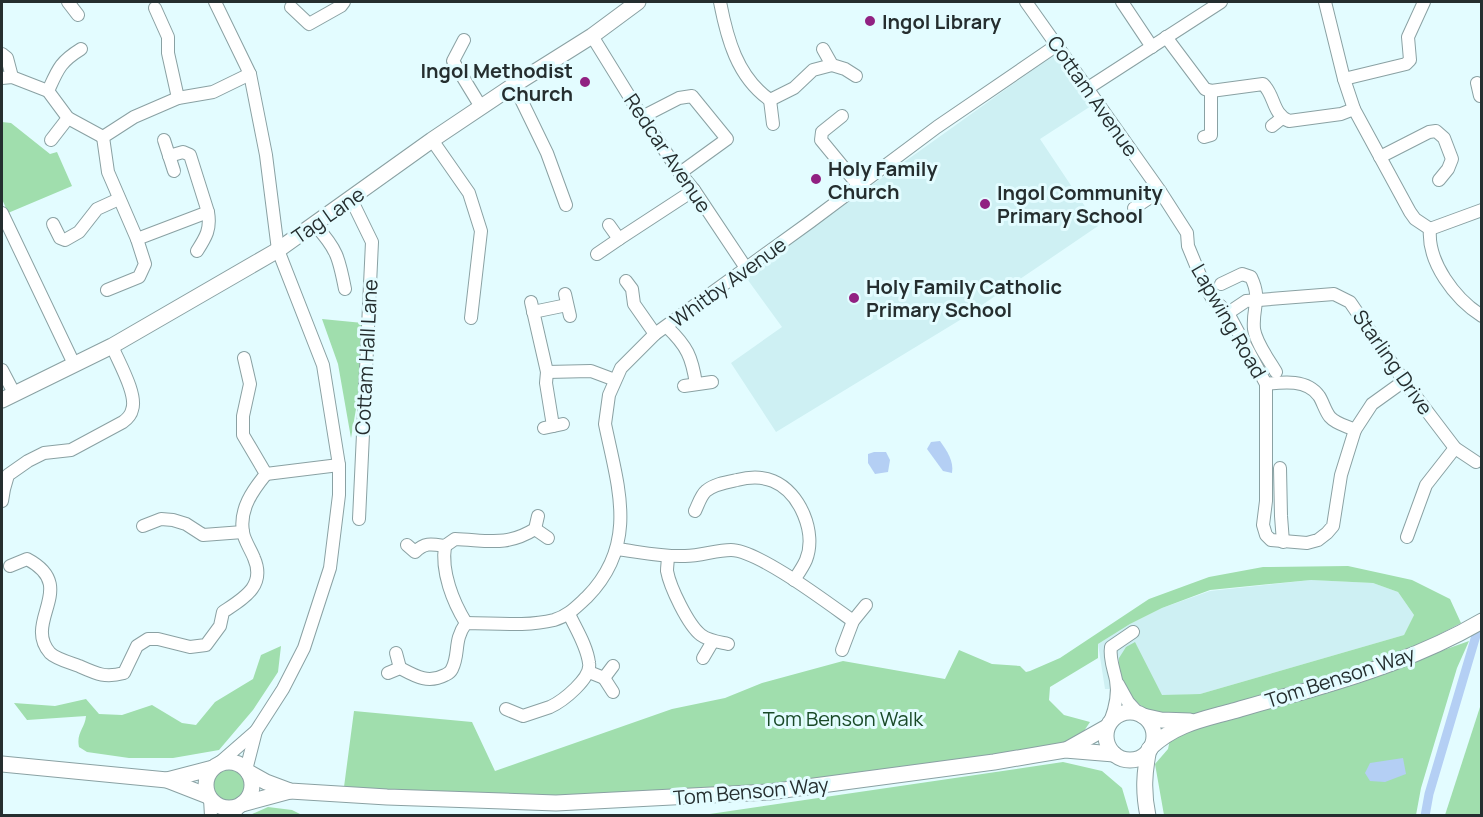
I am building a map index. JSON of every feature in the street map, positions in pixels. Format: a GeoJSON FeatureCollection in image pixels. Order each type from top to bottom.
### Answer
{"type":"FeatureCollection","features":[{"type":"Feature","properties":{"kind":"main road","name":"Tag Lane"},"geometry":{"type":"LineString","coordinates":[[8,397],[112,346],[278,250],[432,140],[592,36],[638,2]]}},
{"type":"Feature","properties":{"kind":"main road","name":"Tom Benson Way"},"geometry":{"type":"LineString","coordinates":[[1150,748],[1171,732],[1193,721],[1394,663],[1462,633],[1482,621]]}},
{"type":"Feature","properties":{"kind":"main road"},"geometry":{"type":"LineString","coordinates":[[1143,795],[1144,772],[1153,734],[1148,721],[1141,715],[1126,712],[1120,714],[1109,725],[1107,741],[1133,775],[1143,795],[1148,816]]}},
{"type":"Feature","properties":{"kind":"main road","name":"Tom Benson Way"},"geometry":{"type":"LineString","coordinates":[[1141,715],[1161,720],[1193,721]]}},
{"type":"Feature","properties":{"kind":"main road","name":"Tom Benson Way"},"geometry":{"type":"LineString","coordinates":[[1065,750],[1109,725]]}},
{"type":"Feature","properties":{"kind":"main road"},"geometry":{"type":"LineString","coordinates":[[1116,755],[1124,759],[1138,758],[1150,748]]}},
{"type":"Feature","properties":{"kind":"main road","name":"Tom Benson Way"},"geometry":{"type":"LineString","coordinates":[[247,771],[266,782],[290,791],[447,800],[556,803],[703,797],[837,784],[1065,750],[1116,755]]}},
{"type":"Feature","properties":{"kind":"main road"},"geometry":{"type":"LineString","coordinates":[[2,764],[167,780],[209,797],[221,807],[238,808],[251,793],[252,786],[247,771],[232,762],[224,762],[167,780]]}},
{"type":"Feature","properties":{"kind":"main road"},"geometry":{"type":"LineString","coordinates":[[209,797],[206,781],[215,766]]}},
{"type":"Feature","properties":{"kind":"main road","name":"Tom Benson Way"},"geometry":{"type":"LineString","coordinates":[[238,808],[290,791]]}},
{"type":"Feature","properties":{"kind":"street"},"geometry":{"type":"LineString","coordinates":[[68,2],[78,15]]}},
{"type":"Feature","properties":{"kind":"street"},"geometry":{"type":"LineString","coordinates":[[215,2],[250,74],[266,155],[278,250],[322,365],[339,465],[338,519],[330,568],[312,627],[294,669],[256,731],[215,766]]}},
{"type":"Feature","properties":{"kind":"street"},"geometry":{"type":"LineString","coordinates":[[291,7],[309,24],[344,2]]}},
{"type":"Feature","properties":{"kind":"street"},"geometry":{"type":"LineString","coordinates":[[720,2],[726,36],[740,65],[759,93],[770,100]]}},
{"type":"Feature","properties":{"kind":"street","name":"Cottam Avenue"},"geometry":{"type":"LineString","coordinates":[[1026,2],[1160,191],[1186,232]]}},
{"type":"Feature","properties":{"kind":"street"},"geometry":{"type":"LineString","coordinates":[[1122,2],[1152,47]]}},
{"type":"Feature","properties":{"kind":"street"},"geometry":{"type":"LineString","coordinates":[[1088,88],[1221,2]]}},
{"type":"Feature","properties":{"kind":"street"},"geometry":{"type":"LineString","coordinates":[[1325,2],[1354,110],[1410,212],[1415,219],[1430,229]]}},
{"type":"Feature","properties":{"kind":"street"},"geometry":{"type":"LineString","coordinates":[[1344,79],[1406,64],[1410,60],[1408,37],[1424,2]]}},
{"type":"Feature","properties":{"kind":"street"},"geometry":{"type":"LineString","coordinates":[[154,8],[168,37],[168,53],[178,98]]}},
{"type":"Feature","properties":{"kind":"street","name":"Redcar Avenue"},"geometry":{"type":"LineString","coordinates":[[592,36],[642,117],[746,268]]}},
{"type":"Feature","properties":{"kind":"street"},"geometry":{"type":"LineString","coordinates":[[1166,37],[1201,85],[1211,91],[1263,84],[1277,112],[1277,122],[1341,114],[1354,110]]}},
{"type":"Feature","properties":{"kind":"street"},"geometry":{"type":"LineString","coordinates":[[464,40],[453,61],[481,107]]}},
{"type":"Feature","properties":{"kind":"street","name":"Whitby Avenue"},"geometry":{"type":"LineString","coordinates":[[466,623],[533,623],[553,620],[569,614],[597,586],[617,549],[622,507],[605,424],[609,395],[615,380],[629,358],[655,334],[937,127],[1057,45]]}},
{"type":"Feature","properties":{"kind":"street"},"geometry":{"type":"LineString","coordinates":[[48,92],[65,59],[81,49]]}},
{"type":"Feature","properties":{"kind":"street"},"geometry":{"type":"LineString","coordinates":[[823,49],[832,65]]}},
{"type":"Feature","properties":{"kind":"street"},"geometry":{"type":"LineString","coordinates":[[2,54],[7,58],[7,77],[48,92],[68,118],[103,137]]}},
{"type":"Feature","properties":{"kind":"street"},"geometry":{"type":"LineString","coordinates":[[770,100],[794,88],[813,70],[832,65],[856,76]]}},
{"type":"Feature","properties":{"kind":"street"},"geometry":{"type":"LineString","coordinates":[[103,137],[134,117],[178,98],[213,92],[250,74]]}},
{"type":"Feature","properties":{"kind":"street"},"geometry":{"type":"LineString","coordinates":[[514,85],[547,153],[566,205]]}},
{"type":"Feature","properties":{"kind":"street"},"geometry":{"type":"LineString","coordinates":[[1204,137],[1211,135],[1211,91]]}},
{"type":"Feature","properties":{"kind":"street"},"geometry":{"type":"LineString","coordinates":[[642,117],[679,98],[692,96],[727,139],[680,174]]}},
{"type":"Feature","properties":{"kind":"street"},"geometry":{"type":"LineString","coordinates":[[770,100],[772,124]]}},
{"type":"Feature","properties":{"kind":"street"},"geometry":{"type":"LineString","coordinates":[[842,116],[822,132],[821,140],[858,185]]}},
{"type":"Feature","properties":{"kind":"street"},"geometry":{"type":"LineString","coordinates":[[51,140],[68,118]]}},
{"type":"Feature","properties":{"kind":"street"},"geometry":{"type":"LineString","coordinates":[[1380,157],[1429,132],[1436,131],[1444,138],[1452,159],[1448,170],[1439,180]]}},
{"type":"Feature","properties":{"kind":"street"},"geometry":{"type":"LineString","coordinates":[[103,137],[108,172],[137,239],[145,264],[142,273],[134,280],[107,290]]}},
{"type":"Feature","properties":{"kind":"street"},"geometry":{"type":"LineString","coordinates":[[164,140],[174,171]]}},
{"type":"Feature","properties":{"kind":"street"},"geometry":{"type":"LineString","coordinates":[[432,140],[469,193],[481,231],[471,318]]}},
{"type":"Feature","properties":{"kind":"street"},"geometry":{"type":"LineString","coordinates":[[169,156],[183,152],[190,155],[208,212],[210,223],[208,234],[197,251]]}},
{"type":"Feature","properties":{"kind":"street"},"geometry":{"type":"LineString","coordinates":[[597,254],[694,190]]}},
{"type":"Feature","properties":{"kind":"street"},"geometry":{"type":"LineString","coordinates":[[1134,208],[1160,191]]}},
{"type":"Feature","properties":{"kind":"street"},"geometry":{"type":"LineString","coordinates":[[53,224],[60,238],[65,240],[79,232],[97,209],[119,199]]}},
{"type":"Feature","properties":{"kind":"street","name":"Cottam Hall Lane"},"geometry":{"type":"LineString","coordinates":[[351,199],[372,242],[359,519]]}},
{"type":"Feature","properties":{"kind":"street"},"geometry":{"type":"LineString","coordinates":[[1430,229],[1482,210]]}},
{"type":"Feature","properties":{"kind":"street"},"geometry":{"type":"LineString","coordinates":[[137,239],[208,212]]}},
{"type":"Feature","properties":{"kind":"street"},"geometry":{"type":"LineString","coordinates":[[2,213],[74,364]]}},
{"type":"Feature","properties":{"kind":"street"},"geometry":{"type":"LineString","coordinates":[[315,225],[332,244],[340,262],[345,289]]}},
{"type":"Feature","properties":{"kind":"street"},"geometry":{"type":"LineString","coordinates":[[609,225],[619,239]]}},
{"type":"Feature","properties":{"kind":"street"},"geometry":{"type":"LineString","coordinates":[[1430,229],[1430,244],[1443,276],[1482,316]]}},
{"type":"Feature","properties":{"kind":"street","name":"Lapwing Road"},"geometry":{"type":"LineString","coordinates":[[1186,232],[1188,246],[1202,280],[1212,298],[1228,313],[1266,384],[1266,501],[1263,525],[1266,535],[1271,540],[1283,542]]}},
{"type":"Feature","properties":{"kind":"street"},"geometry":{"type":"LineString","coordinates":[[1221,284],[1236,276],[1246,274],[1251,277],[1257,300],[1255,333],[1276,372]]}},
{"type":"Feature","properties":{"kind":"street"},"geometry":{"type":"LineString","coordinates":[[626,281],[632,289],[634,304],[655,334]]}},
{"type":"Feature","properties":{"kind":"street","name":"Starling Drive"},"geometry":{"type":"LineString","coordinates":[[1228,313],[1246,301],[1334,294],[1344,298],[1356,309],[1404,381],[1455,448],[1476,462]]}},
{"type":"Feature","properties":{"kind":"street"},"geometry":{"type":"LineString","coordinates":[[553,426],[546,383],[547,372],[532,307],[567,305]]}},
{"type":"Feature","properties":{"kind":"street"},"geometry":{"type":"LineString","coordinates":[[667,327],[687,348],[693,364],[690,385],[712,382]]}},
{"type":"Feature","properties":{"kind":"street"},"geometry":{"type":"LineString","coordinates":[[2,501],[8,475],[28,461],[44,453],[71,450],[123,422],[129,416],[133,409],[133,396],[112,346]]}},
{"type":"Feature","properties":{"kind":"street"},"geometry":{"type":"LineString","coordinates":[[244,358],[250,384],[243,416],[243,435],[267,474]]}},
{"type":"Feature","properties":{"kind":"street"},"geometry":{"type":"LineString","coordinates":[[2,370],[8,397]]}},
{"type":"Feature","properties":{"kind":"street"},"geometry":{"type":"LineString","coordinates":[[547,372],[591,371],[615,380]]}},
{"type":"Feature","properties":{"kind":"street"},"geometry":{"type":"LineString","coordinates":[[1280,468],[1283,542],[1307,543],[1318,540],[1333,526],[1341,475],[1355,430],[1372,404],[1404,381]]}},
{"type":"Feature","properties":{"kind":"street"},"geometry":{"type":"LineString","coordinates":[[1266,384],[1294,383],[1311,388],[1331,417],[1339,424],[1355,430]]}},
{"type":"Feature","properties":{"kind":"street"},"geometry":{"type":"LineString","coordinates":[[1407,537],[1426,485],[1455,448]]}},
{"type":"Feature","properties":{"kind":"street"},"geometry":{"type":"LineString","coordinates":[[10,566],[27,559],[46,573],[52,584],[42,628],[42,638],[50,654],[96,674],[109,676],[123,673],[137,646],[148,639],[158,639],[190,647],[206,645],[220,626],[224,612],[248,595],[258,576],[256,562],[243,532],[247,498],[267,474],[339,465]]}},
{"type":"Feature","properties":{"kind":"street"},"geometry":{"type":"LineString","coordinates":[[695,511],[701,487],[753,477],[772,481],[784,488],[803,513],[809,544],[806,559],[794,580]]}},
{"type":"Feature","properties":{"kind":"street"},"geometry":{"type":"LineString","coordinates":[[396,653],[400,668],[423,680],[438,679],[449,673],[454,662],[457,639],[466,623],[457,609],[445,568],[443,557],[445,546],[455,539],[487,543],[521,538],[535,529],[538,516]]}},
{"type":"Feature","properties":{"kind":"street"},"geometry":{"type":"LineString","coordinates":[[142,526],[161,519],[186,524],[202,535],[243,532]]}},
{"type":"Feature","properties":{"kind":"street"},"geometry":{"type":"LineString","coordinates":[[535,529],[548,538]]}},
{"type":"Feature","properties":{"kind":"street"},"geometry":{"type":"LineString","coordinates":[[411,553],[422,545],[430,543],[445,546]]}},
{"type":"Feature","properties":{"kind":"street"},"geometry":{"type":"LineString","coordinates":[[617,549],[668,556],[688,556],[732,550],[755,558],[794,580],[853,621]]}},
{"type":"Feature","properties":{"kind":"street"},"geometry":{"type":"LineString","coordinates":[[668,556],[667,569],[677,597],[689,620],[700,634],[712,641],[728,644]]}},
{"type":"Feature","properties":{"kind":"street"},"geometry":{"type":"LineString","coordinates":[[842,650],[853,621],[866,605]]}},
{"type":"Feature","properties":{"kind":"street"},"geometry":{"type":"LineString","coordinates":[[506,709],[522,722],[552,706],[572,691],[589,672],[587,656],[569,614]]}},
{"type":"Feature","properties":{"kind":"street"},"geometry":{"type":"LineString","coordinates":[[1109,725],[1116,702],[1117,683],[1111,656],[1112,647],[1133,633]]}},
{"type":"Feature","properties":{"kind":"street"},"geometry":{"type":"LineString","coordinates":[[703,658],[712,641]]}},
{"type":"Feature","properties":{"kind":"street"},"geometry":{"type":"LineString","coordinates":[[604,678],[613,666]]}},
{"type":"Feature","properties":{"kind":"street"},"geometry":{"type":"LineString","coordinates":[[388,673],[400,668]]}},
{"type":"Feature","properties":{"kind":"street"},"geometry":{"type":"LineString","coordinates":[[589,672],[604,678],[613,692]]}},
{"type":"Feature","properties":{"kind":"street"},"geometry":{"type":"LineString","coordinates":[[1117,683],[1128,702],[1141,715]]}},
{"type":"Feature","properties":{"kind":"street"},"geometry":{"type":"LineString","coordinates":[[247,771],[256,731]]}},
{"type":"Feature","properties":{"kind":"street"},"geometry":{"type":"LineString","coordinates":[[209,797],[211,816]]}},
{"type":"Feature","properties":{"kind":"shaded area"},"geometry":{"type":"Polygon","coordinates":[[[1055,54],[1091,106],[1040,139],[1098,226],[960,320],[776,432],[731,363],[782,327],[745,276],[1055,54]]]}},
{"type":"Feature","properties":{"kind":"shaded area"},"geometry":{"type":"Polygon","coordinates":[[[1311,580],[1373,583],[1398,592],[1414,615],[1404,635],[1200,694],[1156,696],[1123,689],[1105,689],[1098,644],[1130,624],[1162,608],[1210,591],[1311,580]]]}},
{"type":"Feature","properties":{"kind":"green space"},"geometry":{"type":"Polygon","coordinates":[[[2,122],[11,123],[50,154],[57,152],[72,186],[8,213],[2,199],[2,122]]]}},
{"type":"Feature","properties":{"kind":"green space"},"geometry":{"type":"Polygon","coordinates":[[[322,319],[363,323],[362,374],[351,438],[338,364],[322,319]]]}},
{"type":"Feature","properties":{"kind":"green space","name":"Tom Benson Walk"},"geometry":{"type":"Polygon","coordinates":[[[1348,566],[1412,580],[1450,599],[1461,623],[1415,647],[1358,667],[1195,714],[1148,712],[1123,689],[1119,671],[1119,658],[1126,647],[1135,642],[1162,695],[1200,694],[1404,635],[1414,615],[1398,592],[1373,583],[1311,580],[1210,590],[1162,608],[1130,624],[1098,644],[1098,658],[1050,687],[1049,700],[1064,715],[1090,722],[1078,740],[991,757],[700,792],[552,800],[344,787],[354,711],[472,722],[495,771],[672,709],[725,698],[762,683],[843,661],[945,679],[959,650],[992,664],[1020,666],[1026,672],[1060,658],[1149,599],[1209,577],[1263,567],[1348,566]]]}},
{"type":"Feature","properties":{"kind":"green space"},"geometry":{"type":"Polygon","coordinates":[[[1469,641],[1457,668],[1421,788],[1416,815],[1164,815],[1155,764],[1168,749],[1172,730],[1382,672],[1469,641]]]}},
{"type":"Feature","properties":{"kind":"green space"},"geometry":{"type":"Polygon","coordinates":[[[281,646],[278,672],[253,710],[219,750],[173,758],[129,758],[87,752],[79,747],[78,742],[86,716],[27,720],[14,703],[55,706],[86,699],[99,714],[122,715],[152,705],[182,723],[196,725],[215,702],[253,679],[261,655],[281,646]]]}},
{"type":"Feature","properties":{"kind":"green space"},"geometry":{"type":"Polygon","coordinates":[[[1481,704],[1481,815],[1445,815],[1481,704]]]}},
{"type":"Feature","properties":{"kind":"green space"},"geometry":{"type":"Polygon","coordinates":[[[1063,762],[1102,771],[1122,788],[1130,815],[703,815],[1063,762]]]}},
{"type":"Feature","properties":{"kind":"green space"},"geometry":{"type":"Polygon","coordinates":[[[229,768],[241,773],[246,785],[241,797],[229,802],[217,797],[212,785],[217,773],[229,768]]]}},
{"type":"Feature","properties":{"kind":"green space"},"geometry":{"type":"Polygon","coordinates":[[[268,807],[292,810],[302,815],[250,815],[268,807]]]}},
{"type":"Feature","properties":{"kind":"water"},"geometry":{"type":"Polygon","coordinates":[[[940,441],[951,460],[952,473],[943,471],[927,449],[931,442],[940,441]]]}},
{"type":"Feature","properties":{"kind":"water"},"geometry":{"type":"Polygon","coordinates":[[[886,452],[890,460],[888,472],[875,474],[868,463],[868,454],[886,452]]]}},
{"type":"Feature","properties":{"kind":"water"},"geometry":{"type":"Polygon","coordinates":[[[1403,758],[1406,774],[1385,782],[1370,781],[1365,773],[1370,763],[1403,758]]]}},
{"type":"Feature","properties":{"kind":"waterway"},"geometry":{"type":"LineString","coordinates":[[1425,816],[1429,794],[1480,622]]}},
{"type":"Feature","properties":{"kind":"place","name":"Ingol Library"},"geometry":{"type":"Point","coordinates":[870,21]}},
{"type":"Feature","properties":{"kind":"place","name":"Ingol Methodist Church"},"geometry":{"type":"Point","coordinates":[585,82]}},
{"type":"Feature","properties":{"kind":"place","name":"Holy Family Church"},"geometry":{"type":"Point","coordinates":[816,179]}},
{"type":"Feature","properties":{"kind":"place","name":"Ingol Community Primary School"},"geometry":{"type":"Point","coordinates":[985,204]}},
{"type":"Feature","properties":{"kind":"place","name":"Holy Family Catholic Primary School"},"geometry":{"type":"Point","coordinates":[854,298]}}]}
